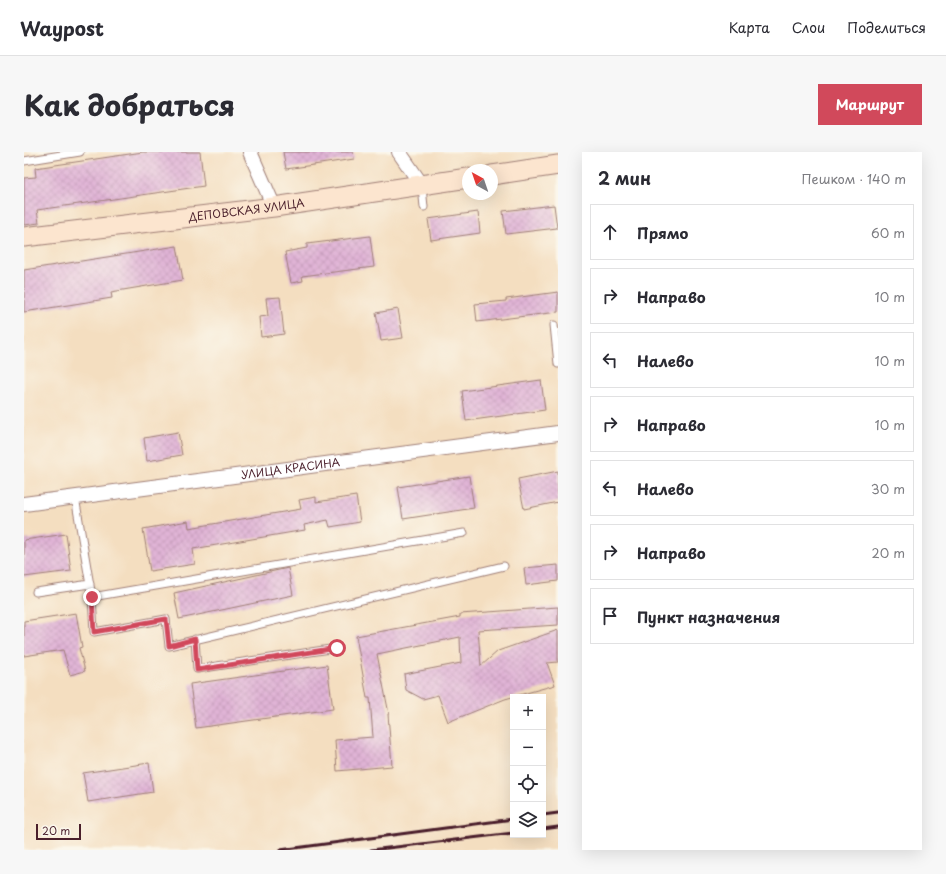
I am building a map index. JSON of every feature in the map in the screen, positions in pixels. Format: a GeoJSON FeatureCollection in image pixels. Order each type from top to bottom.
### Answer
{"type":"FeatureCollection","features":[{"type":"Feature","properties":{"kind":"main road"},"geometry":{"type":"LineString","coordinates":[[498,173],[558,167]]}},
{"type":"Feature","properties":{"kind":"main road","name":"ДЕПОВСКАЯ УЛИЦА"},"geometry":{"type":"LineString","coordinates":[[24,237],[274,207],[462,179]]}},
{"type":"Feature","properties":{"kind":"street"},"geometry":{"type":"LineString","coordinates":[[250,152],[274,207]]}},
{"type":"Feature","properties":{"kind":"street"},"geometry":{"type":"LineString","coordinates":[[399,152],[422,184]]}},
{"type":"Feature","properties":{"kind":"street","name":"УЛИЦА КРАСИНА"},"geometry":{"type":"LineString","coordinates":[[24,504],[558,433]]}},
{"type":"Feature","properties":{"kind":"lane"},"geometry":{"type":"LineString","coordinates":[[24,161],[80,152]]}},
{"type":"Feature","properties":{"kind":"lane"},"geometry":{"type":"LineString","coordinates":[[422,184],[424,207]]}},
{"type":"Feature","properties":{"kind":"lane"},"geometry":{"type":"LineString","coordinates":[[554,325],[558,364]]}},
{"type":"Feature","properties":{"kind":"lane"},"geometry":{"type":"LineString","coordinates":[[75,497],[92,597],[94,632],[166,619],[169,646],[504,566]]}},
{"type":"Feature","properties":{"kind":"lane"},"geometry":{"type":"LineString","coordinates":[[92,597],[464,533]]}},
{"type":"Feature","properties":{"kind":"lane"},"geometry":{"type":"LineString","coordinates":[[36,592],[90,584]]}},
{"type":"Feature","properties":{"kind":"lane"},"geometry":{"type":"LineString","coordinates":[[195,639],[197,670],[337,648]]}},
{"type":"Feature","properties":{"kind":"building"},"geometry":{"type":"Polygon","coordinates":[[[143,152],[200,152],[204,186],[37,210],[39,223],[24,225],[24,178],[36,177],[35,168],[143,152]]]}},
{"type":"Feature","properties":{"kind":"building"},"geometry":{"type":"Polygon","coordinates":[[[283,152],[353,152],[354,159],[286,169],[283,152]]]}},
{"type":"Feature","properties":{"kind":"building"},"geometry":{"type":"Polygon","coordinates":[[[554,205],[557,228],[506,234],[503,211],[554,205]]]}},
{"type":"Feature","properties":{"kind":"building"},"geometry":{"type":"Polygon","coordinates":[[[478,212],[480,233],[431,240],[428,219],[478,212]]]}},
{"type":"Feature","properties":{"kind":"building"},"geometry":{"type":"Polygon","coordinates":[[[370,236],[374,267],[302,276],[303,281],[291,283],[285,252],[307,248],[307,244],[370,236]]]}},
{"type":"Feature","properties":{"kind":"building"},"geometry":{"type":"Polygon","coordinates":[[[177,246],[183,280],[111,292],[112,298],[24,312],[24,270],[177,246]]]}},
{"type":"Feature","properties":{"kind":"building"},"geometry":{"type":"Polygon","coordinates":[[[558,292],[558,312],[477,322],[475,304],[506,301],[506,299],[558,292]]]}},
{"type":"Feature","properties":{"kind":"building"},"geometry":{"type":"Polygon","coordinates":[[[280,297],[284,334],[261,337],[259,317],[268,316],[266,298],[280,297]]]}},
{"type":"Feature","properties":{"kind":"building"},"geometry":{"type":"Polygon","coordinates":[[[398,309],[403,338],[381,341],[376,313],[398,309]]]}},
{"type":"Feature","properties":{"kind":"building"},"geometry":{"type":"Polygon","coordinates":[[[541,380],[545,410],[466,421],[462,391],[541,380]]]}},
{"type":"Feature","properties":{"kind":"building"},"geometry":{"type":"Polygon","coordinates":[[[178,432],[182,455],[147,461],[144,438],[178,432]]]}},
{"type":"Feature","properties":{"kind":"building"},"geometry":{"type":"Polygon","coordinates":[[[558,471],[558,502],[524,509],[518,479],[558,471]]]}},
{"type":"Feature","properties":{"kind":"building"},"geometry":{"type":"Polygon","coordinates":[[[469,476],[474,508],[403,519],[398,487],[469,476]]]}},
{"type":"Feature","properties":{"kind":"building"},"geometry":{"type":"Polygon","coordinates":[[[356,496],[360,522],[330,527],[328,520],[304,525],[305,530],[193,549],[195,564],[150,571],[143,529],[188,521],[189,528],[301,509],[299,500],[316,497],[316,502],[356,496]]]}},
{"type":"Feature","properties":{"kind":"building"},"geometry":{"type":"Polygon","coordinates":[[[66,534],[71,571],[24,577],[24,540],[66,534]]]}},
{"type":"Feature","properties":{"kind":"building"},"geometry":{"type":"Polygon","coordinates":[[[558,565],[558,581],[526,585],[524,568],[558,565]]]}},
{"type":"Feature","properties":{"kind":"building"},"geometry":{"type":"Polygon","coordinates":[[[288,568],[293,595],[179,619],[174,593],[288,568]]]}},
{"type":"Feature","properties":{"kind":"building"},"geometry":{"type":"Polygon","coordinates":[[[558,607],[558,625],[478,630],[481,666],[498,651],[558,630],[558,662],[547,663],[555,685],[523,694],[510,694],[510,698],[448,722],[438,695],[423,699],[406,690],[404,674],[461,663],[460,637],[377,654],[389,714],[392,766],[337,771],[335,740],[373,737],[370,698],[367,698],[356,636],[460,617],[460,614],[558,607]]]}},
{"type":"Feature","properties":{"kind":"building"},"geometry":{"type":"Polygon","coordinates":[[[76,613],[82,647],[79,648],[85,671],[70,675],[63,650],[24,656],[24,621],[76,613]]]}},
{"type":"Feature","properties":{"kind":"building"},"geometry":{"type":"Polygon","coordinates":[[[327,665],[333,709],[196,728],[190,684],[327,665]]]}},
{"type":"Feature","properties":{"kind":"building"},"geometry":{"type":"Polygon","coordinates":[[[149,763],[153,792],[88,802],[83,773],[149,763]]]}},
{"type":"Feature","properties":{"kind":"railway"},"geometry":{"type":"LineString","coordinates":[[546,815],[558,813]]}},
{"type":"Feature","properties":{"kind":"railway"},"geometry":{"type":"LineString","coordinates":[[280,850],[510,819]]}},
{"type":"Feature","properties":{"kind":"railway"},"geometry":{"type":"LineString","coordinates":[[546,829],[558,827]]}},
{"type":"Feature","properties":{"kind":"railway"},"geometry":{"type":"LineString","coordinates":[[371,850],[510,833]]}},
{"type":"Feature","properties":{"kind":"route"},"geometry":{"type":"LineString","coordinates":[[92,597],[94,632],[166,619],[169,646],[195,639],[197,670],[337,648]]}}]}
